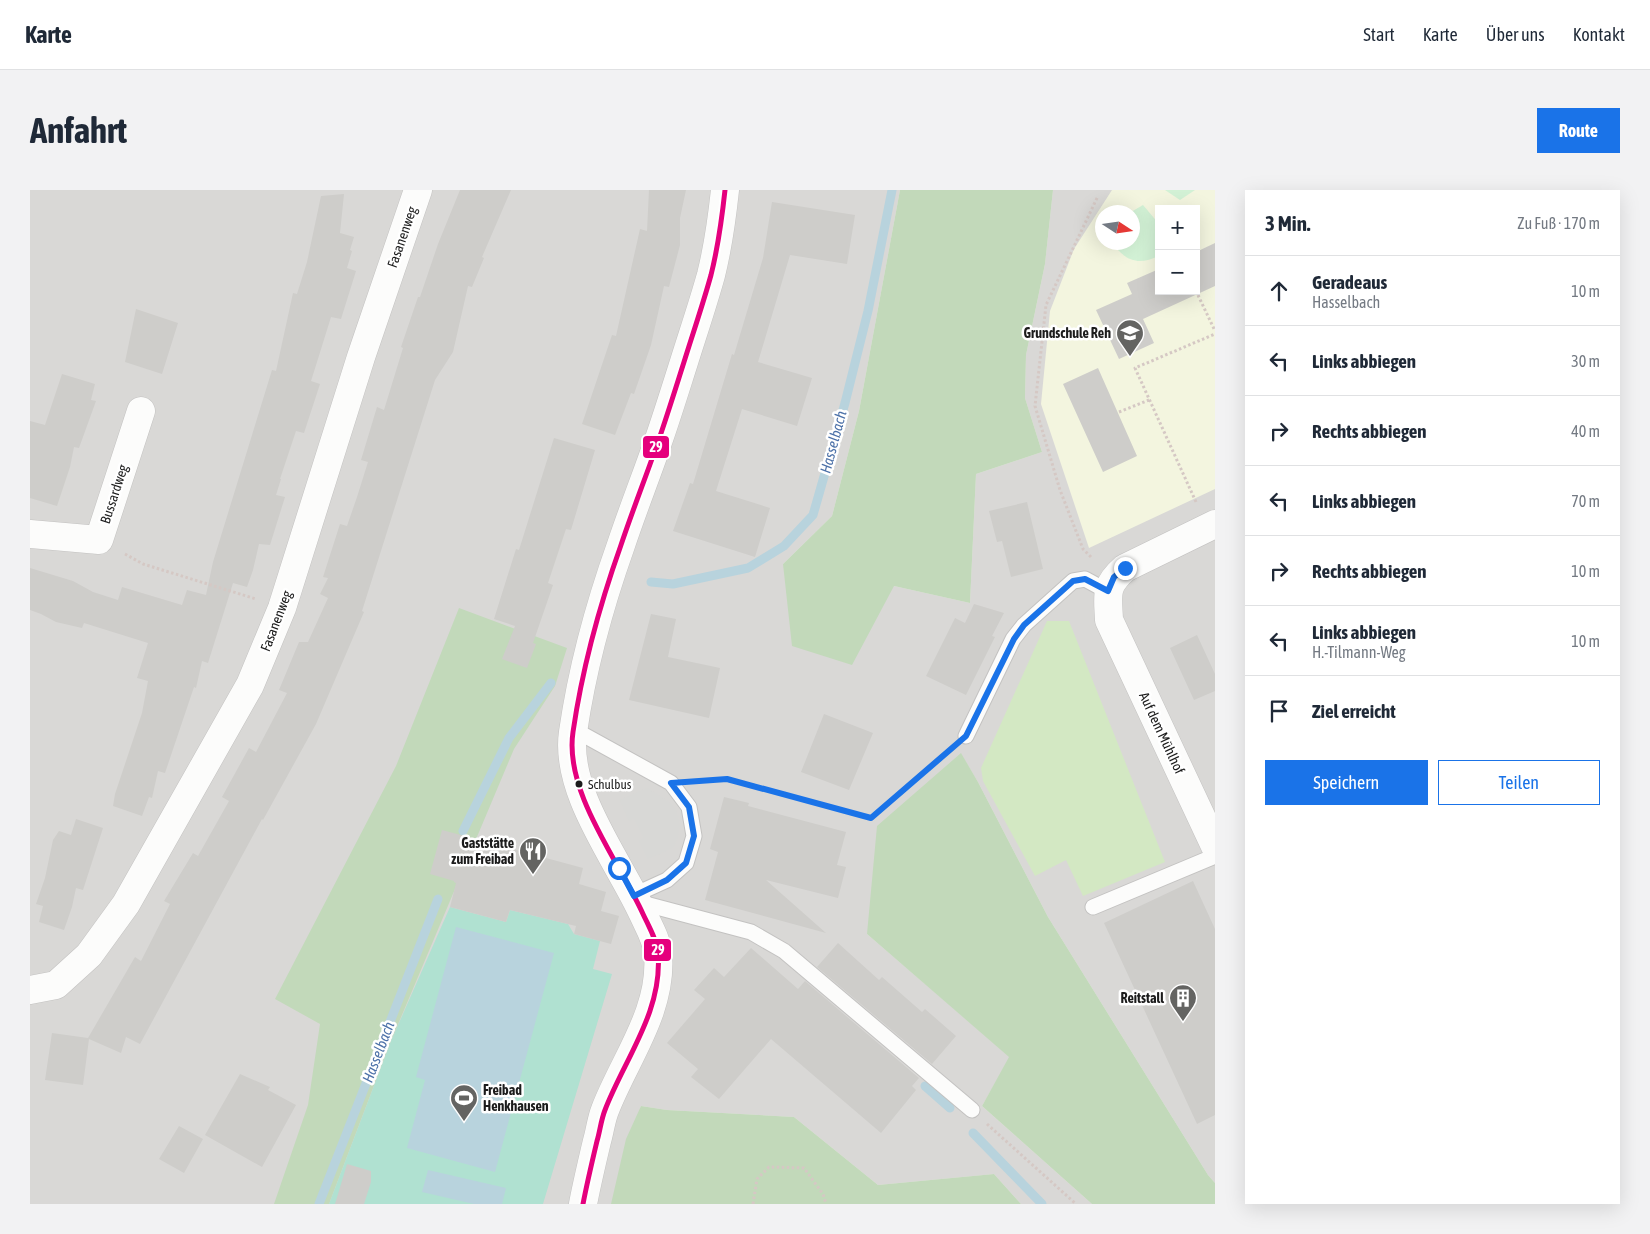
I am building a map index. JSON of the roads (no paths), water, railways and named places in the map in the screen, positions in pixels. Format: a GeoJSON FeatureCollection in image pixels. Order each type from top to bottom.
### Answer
{"type":"FeatureCollection","features":[{"type":"Feature","properties":{"kind":"street","name":"Fasanenweg"},"geometry":{"type":"LineString","coordinates":[[30,990],[56,985],[89,955],[126,904],[250,685],[282,608],[361,357],[418,190]]}},
{"type":"Feature","properties":{"kind":"street"},"geometry":{"type":"LineString","coordinates":[[583,1204],[604,1113],[618,1078],[632,1054],[648,1014],[655,989],[658,951],[653,935],[636,899],[589,811],[572,762],[571,742],[582,680],[604,598],[620,547],[659,439],[711,274],[725,190]]}},
{"type":"Feature","properties":{"kind":"street","name":"Bussardweg"},"geometry":{"type":"LineString","coordinates":[[30,534],[100,540],[141,412]]}},
{"type":"Feature","properties":{"kind":"street"},"geometry":{"type":"LineString","coordinates":[[1111,584],[1125,568],[1211,526]]}},
{"type":"Feature","properties":{"kind":"street","name":"Auf dem Mühlhof"},"geometry":{"type":"LineString","coordinates":[[1111,584],[1109,620],[1215,846]]}},
{"type":"Feature","properties":{"kind":"lane"},"geometry":{"type":"LineString","coordinates":[[966,736],[1014,639],[1024,625],[1073,581],[1085,579],[1111,584]]}},
{"type":"Feature","properties":{"kind":"lane"},"geometry":{"type":"LineString","coordinates":[[573,729],[671,783],[689,807],[694,836],[686,863],[667,880],[636,899]]}},
{"type":"Feature","properties":{"kind":"lane"},"geometry":{"type":"LineString","coordinates":[[1093,907],[1215,856]]}},
{"type":"Feature","properties":{"kind":"lane"},"geometry":{"type":"LineString","coordinates":[[636,899],[751,932],[784,951],[972,1110]]}},
{"type":"Feature","properties":{"kind":"water"},"geometry":{"type":"Polygon","coordinates":[[[456,927],[554,953],[495,1172],[407,1148],[425,1080],[416,1077],[456,927]]]}},
{"type":"Feature","properties":{"kind":"water"},"geometry":{"type":"Polygon","coordinates":[[[428,1170],[506,1188],[502,1204],[474,1204],[422,1192],[428,1170]]]}},
{"type":"Feature","properties":{"kind":"waterway","name":"Hasselbach"},"geometry":{"type":"LineString","coordinates":[[651,582],[673,584],[748,568],[784,546],[813,515],[845,403],[868,311],[892,190]]}},
{"type":"Feature","properties":{"kind":"waterway","name":"Hasselbach"},"geometry":{"type":"LineString","coordinates":[[463,831],[509,738],[551,683]]}},
{"type":"Feature","properties":{"kind":"waterway","name":"Hasselbach"},"geometry":{"type":"LineString","coordinates":[[319,1204],[438,899]]}},
{"type":"Feature","properties":{"kind":"waterway"},"geometry":{"type":"LineString","coordinates":[[925,1086],[950,1108]]}},
{"type":"Feature","properties":{"kind":"waterway"},"geometry":{"type":"LineString","coordinates":[[973,1133],[1042,1204]]}},
{"type":"Feature","properties":{"kind":"place","name":"Grundschule Reh"},"geometry":{"type":"Point","coordinates":[1130,357]}},
{"type":"Feature","properties":{"kind":"place","name":"Schulbus"},"geometry":{"type":"Point","coordinates":[579,784]}},
{"type":"Feature","properties":{"kind":"place","name":"Gaststätte zum Freibad"},"geometry":{"type":"Point","coordinates":[533,875]}},
{"type":"Feature","properties":{"kind":"place","name":"Reitstall"},"geometry":{"type":"Point","coordinates":[1183,1022]}},
{"type":"Feature","properties":{"kind":"place","name":"Freibad Henkhausen"},"geometry":{"type":"Point","coordinates":[464,1122]}}]}
